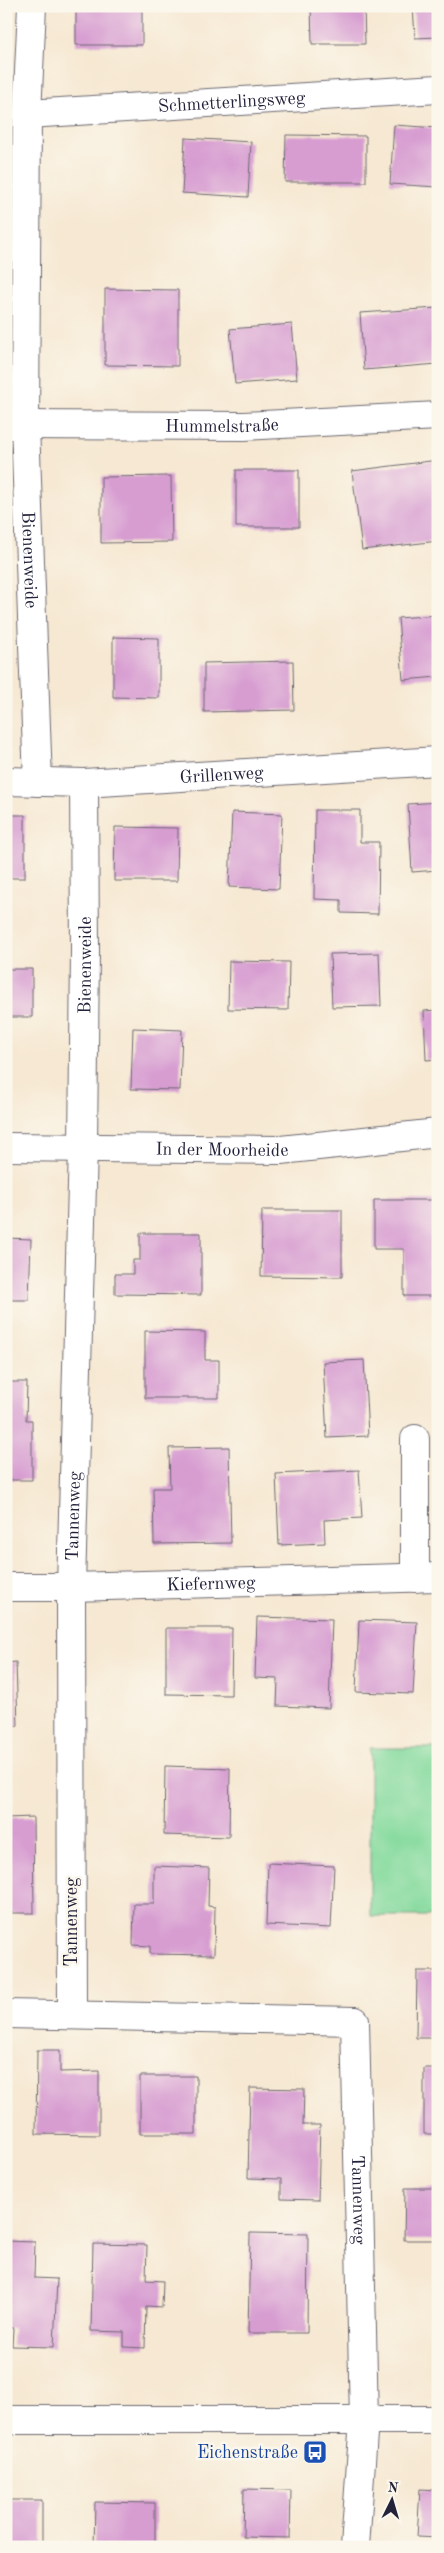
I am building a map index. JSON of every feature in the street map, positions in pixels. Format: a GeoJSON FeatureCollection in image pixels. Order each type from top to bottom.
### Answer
{"type":"FeatureCollection","features":[{"type":"Feature","properties":{"kind":"street","name":"Bienenweide"},"geometry":{"type":"LineString","coordinates":[[32,6],[16,425],[38,782]]}},
{"type":"Feature","properties":{"kind":"street","name":"Schmetterlingsweg"},"geometry":{"type":"LineString","coordinates":[[27,114],[438,89]]}},
{"type":"Feature","properties":{"kind":"street","name":"Hummelstraße"},"geometry":{"type":"LineString","coordinates":[[16,425],[244,426],[438,416]]}},
{"type":"Feature","properties":{"kind":"street","name":"Grillenweg"},"geometry":{"type":"LineString","coordinates":[[6,781],[84,783],[438,761]]}},
{"type":"Feature","properties":{"kind":"street","name":"Bienenweide"},"geometry":{"type":"LineString","coordinates":[[83,1148],[84,783]]}},
{"type":"Feature","properties":{"kind":"street","name":"In der Moorheide"},"geometry":{"type":"LineString","coordinates":[[6,1147],[280,1150],[438,1133]]}},
{"type":"Feature","properties":{"kind":"street","name":"Tannenweg"},"geometry":{"type":"LineString","coordinates":[[83,1148],[71,1587],[72,2014],[355,2021],[364,2419]]}},
{"type":"Feature","properties":{"kind":"street","name":"Kiefernweg"},"geometry":{"type":"LineString","coordinates":[[6,1587],[71,1587],[426,1577],[415,1439]]}},
{"type":"Feature","properties":{"kind":"street"},"geometry":{"type":"LineString","coordinates":[[6,2014],[72,2014]]}},
{"type":"Feature","properties":{"kind":"street"},"geometry":{"type":"LineString","coordinates":[[355,2547],[364,2419]]}},
{"type":"Feature","properties":{"kind":"street"},"geometry":{"type":"LineString","coordinates":[[6,2420],[438,2420]]}},
{"type":"Feature","properties":{"kind":"green space"},"geometry":{"type":"Polygon","coordinates":[[[370,1748],[438,1748],[438,1916],[370,1916],[370,1748]]]}},
{"type":"Feature","properties":{"kind":"building"},"geometry":{"type":"Polygon","coordinates":[[[76,6],[142,6],[142,45],[76,45],[76,6]]]}},
{"type":"Feature","properties":{"kind":"building"},"geometry":{"type":"Polygon","coordinates":[[[311,6],[364,6],[365,44],[312,44],[311,6]]]}},
{"type":"Feature","properties":{"kind":"building"},"geometry":{"type":"Polygon","coordinates":[[[413,6],[438,6],[438,37],[415,38],[413,6]]]}},
{"type":"Feature","properties":{"kind":"building"},"geometry":{"type":"Polygon","coordinates":[[[394,125],[438,128],[438,187],[390,184],[394,125]]]}},
{"type":"Feature","properties":{"kind":"building"},"geometry":{"type":"Polygon","coordinates":[[[286,135],[366,136],[366,182],[285,182],[286,135]]]}},
{"type":"Feature","properties":{"kind":"building"},"geometry":{"type":"Polygon","coordinates":[[[185,138],[251,142],[248,197],[182,193],[185,138]]]}},
{"type":"Feature","properties":{"kind":"building"},"geometry":{"type":"Polygon","coordinates":[[[105,289],[178,290],[178,366],[105,365],[105,289]]]}},
{"type":"Feature","properties":{"kind":"building"},"geometry":{"type":"Polygon","coordinates":[[[437,308],[438,364],[364,370],[360,313],[437,308]]]}},
{"type":"Feature","properties":{"kind":"building"},"geometry":{"type":"Polygon","coordinates":[[[292,324],[297,379],[235,384],[230,329],[292,324]]]}},
{"type":"Feature","properties":{"kind":"building"},"geometry":{"type":"Polygon","coordinates":[[[438,460],[438,541],[362,550],[352,471],[438,460]]]}},
{"type":"Feature","properties":{"kind":"building"},"geometry":{"type":"Polygon","coordinates":[[[236,470],[299,470],[299,527],[236,527],[236,470]]]}},
{"type":"Feature","properties":{"kind":"building"},"geometry":{"type":"Polygon","coordinates":[[[171,476],[172,542],[101,543],[101,477],[171,476]]]}},
{"type":"Feature","properties":{"kind":"building"},"geometry":{"type":"Polygon","coordinates":[[[438,615],[438,677],[403,680],[398,618],[438,615]]]}},
{"type":"Feature","properties":{"kind":"building"},"geometry":{"type":"Polygon","coordinates":[[[113,637],[159,638],[159,698],[113,697],[113,637]]]}},
{"type":"Feature","properties":{"kind":"building"},"geometry":{"type":"Polygon","coordinates":[[[293,661],[294,710],[204,712],[204,663],[293,661]]]}},
{"type":"Feature","properties":{"kind":"building"},"geometry":{"type":"Polygon","coordinates":[[[438,802],[438,870],[412,872],[408,804],[438,802]]]}},
{"type":"Feature","properties":{"kind":"building"},"geometry":{"type":"Polygon","coordinates":[[[315,810],[360,810],[360,842],[379,842],[378,914],[341,913],[341,900],[314,899],[315,810]]]}},
{"type":"Feature","properties":{"kind":"building"},"geometry":{"type":"Polygon","coordinates":[[[232,812],[282,814],[279,889],[229,887],[232,812]]]}},
{"type":"Feature","properties":{"kind":"building"},"geometry":{"type":"Polygon","coordinates":[[[6,815],[25,815],[25,878],[6,878],[6,815]]]}},
{"type":"Feature","properties":{"kind":"building"},"geometry":{"type":"Polygon","coordinates":[[[115,827],[178,828],[177,881],[114,881],[115,827]]]}},
{"type":"Feature","properties":{"kind":"building"},"geometry":{"type":"Polygon","coordinates":[[[379,953],[381,1006],[332,1007],[330,954],[379,953]]]}},
{"type":"Feature","properties":{"kind":"building"},"geometry":{"type":"Polygon","coordinates":[[[229,961],[289,962],[288,1010],[228,1009],[229,961]]]}},
{"type":"Feature","properties":{"kind":"building"},"geometry":{"type":"Polygon","coordinates":[[[6,969],[32,969],[32,1017],[6,1017],[6,969]]]}},
{"type":"Feature","properties":{"kind":"building"},"geometry":{"type":"Polygon","coordinates":[[[438,1010],[438,1059],[426,1060],[424,1011],[438,1010]]]}},
{"type":"Feature","properties":{"kind":"building"},"geometry":{"type":"Polygon","coordinates":[[[133,1028],[182,1030],[180,1090],[131,1089],[133,1028]]]}},
{"type":"Feature","properties":{"kind":"building"},"geometry":{"type":"Polygon","coordinates":[[[374,1200],[438,1200],[438,1296],[404,1296],[404,1249],[374,1249],[374,1200]]]}},
{"type":"Feature","properties":{"kind":"building"},"geometry":{"type":"Polygon","coordinates":[[[262,1210],[342,1210],[342,1277],[261,1276],[262,1210]]]}},
{"type":"Feature","properties":{"kind":"building"},"geometry":{"type":"Polygon","coordinates":[[[140,1233],[201,1233],[201,1295],[115,1294],[115,1274],[133,1274],[133,1260],[140,1260],[140,1233]]]}},
{"type":"Feature","properties":{"kind":"building"},"geometry":{"type":"Polygon","coordinates":[[[6,1238],[31,1239],[29,1300],[6,1300],[6,1238]]]}},
{"type":"Feature","properties":{"kind":"building"},"geometry":{"type":"Polygon","coordinates":[[[145,1331],[205,1332],[205,1360],[219,1360],[219,1398],[145,1398],[145,1331]]]}},
{"type":"Feature","properties":{"kind":"building"},"geometry":{"type":"Polygon","coordinates":[[[364,1360],[368,1436],[327,1438],[323,1362],[364,1360]]]}},
{"type":"Feature","properties":{"kind":"building"},"geometry":{"type":"Polygon","coordinates":[[[6,1382],[27,1382],[26,1420],[32,1420],[32,1480],[6,1480],[6,1382]]]}},
{"type":"Feature","properties":{"kind":"building"},"geometry":{"type":"Polygon","coordinates":[[[229,1447],[231,1543],[154,1544],[153,1488],[170,1488],[169,1448],[229,1447]]]}},
{"type":"Feature","properties":{"kind":"building"},"geometry":{"type":"Polygon","coordinates":[[[359,1470],[362,1518],[324,1520],[325,1543],[279,1545],[276,1474],[359,1470]]]}},
{"type":"Feature","properties":{"kind":"building"},"geometry":{"type":"Polygon","coordinates":[[[257,1617],[332,1619],[329,1708],[277,1706],[278,1679],[255,1678],[257,1617]]]}},
{"type":"Feature","properties":{"kind":"building"},"geometry":{"type":"Polygon","coordinates":[[[359,1620],[417,1622],[413,1694],[356,1692],[359,1620]]]}},
{"type":"Feature","properties":{"kind":"building"},"geometry":{"type":"Polygon","coordinates":[[[166,1628],[232,1628],[231,1695],[166,1694],[166,1628]]]}},
{"type":"Feature","properties":{"kind":"building"},"geometry":{"type":"Polygon","coordinates":[[[16,1662],[18,1726],[6,1726],[6,1663],[16,1662]]]}},
{"type":"Feature","properties":{"kind":"building"},"geometry":{"type":"Polygon","coordinates":[[[165,1766],[230,1768],[229,1837],[164,1835],[165,1766]]]}},
{"type":"Feature","properties":{"kind":"building"},"geometry":{"type":"Polygon","coordinates":[[[33,1817],[34,1913],[6,1913],[6,1818],[33,1817]]]}},
{"type":"Feature","properties":{"kind":"building"},"geometry":{"type":"Polygon","coordinates":[[[268,1863],[334,1866],[331,1928],[266,1925],[268,1863]]]}},
{"type":"Feature","properties":{"kind":"building"},"geometry":{"type":"Polygon","coordinates":[[[154,1866],[209,1868],[208,1906],[215,1907],[214,1955],[150,1954],[150,1946],[133,1945],[134,1904],[154,1904],[154,1866]]]}},
{"type":"Feature","properties":{"kind":"building"},"geometry":{"type":"Polygon","coordinates":[[[417,1971],[438,1971],[438,2038],[416,2038],[417,1971]]]}},
{"type":"Feature","properties":{"kind":"building"},"geometry":{"type":"Polygon","coordinates":[[[37,2050],[60,2050],[60,2072],[99,2071],[99,2135],[36,2134],[37,2050]]]}},
{"type":"Feature","properties":{"kind":"building"},"geometry":{"type":"Polygon","coordinates":[[[424,2068],[438,2068],[438,2134],[424,2134],[424,2068]]]}},
{"type":"Feature","properties":{"kind":"building"},"geometry":{"type":"Polygon","coordinates":[[[140,2076],[196,2076],[196,2134],[140,2134],[140,2076]]]}},
{"type":"Feature","properties":{"kind":"building"},"geometry":{"type":"Polygon","coordinates":[[[250,2088],[304,2089],[303,2125],[320,2125],[318,2200],[281,2199],[281,2179],[248,2178],[250,2088]]]}},
{"type":"Feature","properties":{"kind":"building"},"geometry":{"type":"Polygon","coordinates":[[[405,2188],[438,2188],[438,2240],[404,2240],[405,2188]]]}},
{"type":"Feature","properties":{"kind":"building"},"geometry":{"type":"Polygon","coordinates":[[[250,2233],[308,2234],[307,2333],[248,2333],[250,2233]]]}},
{"type":"Feature","properties":{"kind":"building"},"geometry":{"type":"Polygon","coordinates":[[[6,2241],[35,2242],[34,2278],[57,2279],[54,2347],[12,2346],[13,2328],[6,2328],[6,2241]]]}},
{"type":"Feature","properties":{"kind":"building"},"geometry":{"type":"Polygon","coordinates":[[[93,2244],[147,2245],[146,2280],[163,2281],[162,2307],[146,2306],[145,2348],[124,2347],[124,2332],[91,2331],[93,2244]]]}},
{"type":"Feature","properties":{"kind":"building"},"geometry":{"type":"Polygon","coordinates":[[[244,2489],[291,2490],[290,2538],[243,2537],[244,2489]]]}},
{"type":"Feature","properties":{"kind":"building"},"geometry":{"type":"Polygon","coordinates":[[[420,2489],[438,2490],[438,2538],[417,2537],[420,2489]]]}},
{"type":"Feature","properties":{"kind":"building"},"geometry":{"type":"Polygon","coordinates":[[[6,2500],[42,2500],[42,2547],[6,2547],[6,2500]]]}},
{"type":"Feature","properties":{"kind":"building"},"geometry":{"type":"Polygon","coordinates":[[[95,2502],[155,2503],[155,2547],[94,2547],[95,2502]]]}},
{"type":"Feature","properties":{"kind":"place","name":"Eichenstraße"},"geometry":{"type":"Point","coordinates":[315,2452]}}]}
